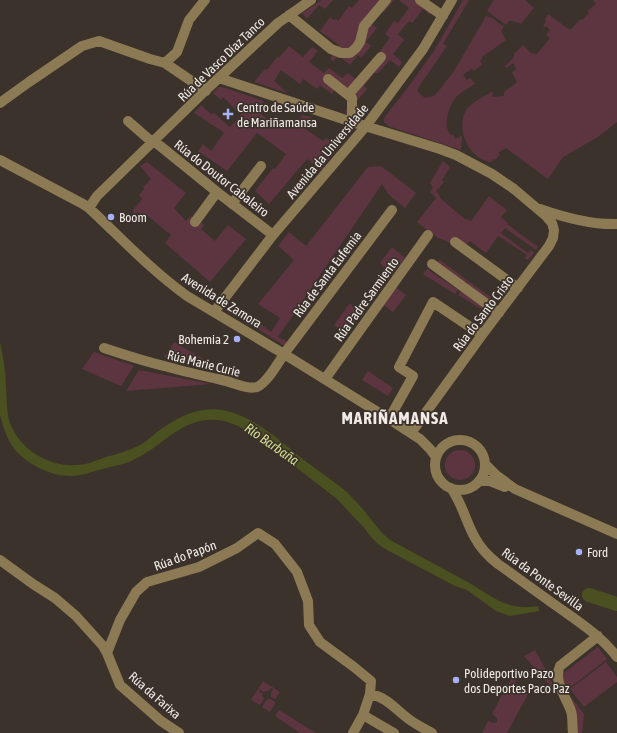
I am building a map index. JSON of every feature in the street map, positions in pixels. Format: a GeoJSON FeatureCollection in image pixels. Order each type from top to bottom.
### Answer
{"type":"FeatureCollection","features":[{"type":"Feature","properties":{"kind":"street"},"geometry":{"type":"LineString","coordinates":[[165,62],[177,52],[190,20],[205,0]]}},
{"type":"Feature","properties":{"kind":"street","name":"Rúa de Vasco Díaz Tanco"},"geometry":{"type":"LineString","coordinates":[[89,208],[97,196],[219,78],[278,23],[311,0]]}},
{"type":"Feature","properties":{"kind":"street"},"geometry":{"type":"LineString","coordinates":[[289,15],[331,49],[341,53],[350,53],[360,42],[364,26],[386,0]]}},
{"type":"Feature","properties":{"kind":"street"},"geometry":{"type":"LineString","coordinates":[[420,0],[443,16]]}},
{"type":"Feature","properties":{"kind":"street","name":"Avenida da Universidade"},"geometry":{"type":"LineString","coordinates":[[214,312],[273,235],[366,126],[423,49],[452,0]]}},
{"type":"Feature","properties":{"kind":"street"},"geometry":{"type":"LineString","coordinates":[[0,103],[82,46],[99,41],[150,59],[165,62],[206,91]]}},
{"type":"Feature","properties":{"kind":"street"},"geometry":{"type":"LineString","coordinates":[[348,95],[382,57]]}},
{"type":"Feature","properties":{"kind":"street","name":"Rúa do Santo Cristo"},"geometry":{"type":"LineString","coordinates":[[219,78],[352,122],[456,154],[492,174],[514,189],[546,216],[552,223],[554,230],[550,246],[410,433]]}},
{"type":"Feature","properties":{"kind":"street"},"geometry":{"type":"LineString","coordinates":[[328,79],[352,98],[352,122]]}},
{"type":"Feature","properties":{"kind":"street"},"geometry":{"type":"LineString","coordinates":[[128,121],[153,142]]}},
{"type":"Feature","properties":{"kind":"street","name":"Rúa do Doutor Cabaleiro"},"geometry":{"type":"LineString","coordinates":[[153,142],[273,235]]}},
{"type":"Feature","properties":{"kind":"street","name":"Avenida de Zamora"},"geometry":{"type":"LineString","coordinates":[[0,160],[89,208],[172,286],[389,418],[420,439],[436,457]]}},
{"type":"Feature","properties":{"kind":"street"},"geometry":{"type":"LineString","coordinates":[[232,204],[260,166]]}},
{"type":"Feature","properties":{"kind":"street"},"geometry":{"type":"LineString","coordinates":[[195,222],[217,192]]}},
{"type":"Feature","properties":{"kind":"street"},"geometry":{"type":"LineString","coordinates":[[536,208],[561,216],[607,224],[617,224]]}},
{"type":"Feature","properties":{"kind":"street","name":"Rúa de Santa Eufemia"},"geometry":{"type":"LineString","coordinates":[[284,354],[392,210]]}},
{"type":"Feature","properties":{"kind":"street","name":"Rúa Padre Sarmiento"},"geometry":{"type":"LineString","coordinates":[[325,379],[428,235]]}},
{"type":"Feature","properties":{"kind":"street"},"geometry":{"type":"LineString","coordinates":[[454,242],[518,288]]}},
{"type":"Feature","properties":{"kind":"street"},"geometry":{"type":"LineString","coordinates":[[432,264],[499,313]]}},
{"type":"Feature","properties":{"kind":"street"},"geometry":{"type":"LineString","coordinates":[[389,418],[413,376],[399,367],[433,302],[482,335]]}},
{"type":"Feature","properties":{"kind":"street","name":"Rúa Marie Curie"},"geometry":{"type":"LineString","coordinates":[[104,348],[169,368],[253,388],[263,383],[284,354]]}},
{"type":"Feature","properties":{"kind":"street","name":"Avenida de Zamora"},"geometry":{"type":"LineString","coordinates":[[420,439],[437,444],[447,444],[461,441],[474,445],[484,457],[485,464],[496,475],[515,489]]}},
{"type":"Feature","properties":{"kind":"street"},"geometry":{"type":"LineString","coordinates":[[447,444],[439,451],[436,457],[435,466],[439,478],[444,484],[451,488],[459,490],[473,486],[479,481],[485,464]]}},
{"type":"Feature","properties":{"kind":"street"},"geometry":{"type":"LineString","coordinates":[[479,481],[495,482],[515,489],[617,534]]}},
{"type":"Feature","properties":{"kind":"street","name":"Rúa da Ponte Sevilla"},"geometry":{"type":"LineString","coordinates":[[451,488],[458,497],[476,539],[490,558],[598,636],[617,657]]}},
{"type":"Feature","properties":{"kind":"street","name":"Rúa da Ponte Sevilla"},"geometry":{"type":"LineString","coordinates":[[466,514],[465,501],[467,488]]}},
{"type":"Feature","properties":{"kind":"street","name":"Rúa do Papón"},"geometry":{"type":"LineString","coordinates":[[107,653],[120,620],[136,592],[147,582],[199,567],[237,548],[258,533],[276,544],[297,572],[308,601],[309,625],[320,642],[371,681],[370,694]]}},
{"type":"Feature","properties":{"kind":"street","name":"Rúa da Farixa"},"geometry":{"type":"LineString","coordinates":[[0,560],[55,598],[76,616],[103,646],[120,685],[161,721],[179,733]]}},
{"type":"Feature","properties":{"kind":"street"},"geometry":{"type":"LineString","coordinates":[[573,733],[571,712],[560,686],[558,671],[560,666],[598,636]]}},
{"type":"Feature","properties":{"kind":"street"},"geometry":{"type":"LineString","coordinates":[[353,733],[363,715],[370,694],[378,695],[386,700],[410,720],[432,733]]}},
{"type":"Feature","properties":{"kind":"street"},"geometry":{"type":"LineString","coordinates":[[363,715],[394,733]]}},
{"type":"Feature","properties":{"kind":"shaded area"},"geometry":{"type":"Polygon","coordinates":[[[322,0],[333,0],[325,9],[319,5],[307,19],[302,13],[322,0]]]}},
{"type":"Feature","properties":{"kind":"shaded area"},"geometry":{"type":"Polygon","coordinates":[[[359,0],[394,0],[384,12],[381,10],[371,24],[377,28],[366,42],[371,46],[361,58],[358,55],[350,65],[339,56],[333,61],[330,59],[339,45],[320,31],[330,17],[338,21],[349,6],[352,8],[359,0]]]}},
{"type":"Feature","properties":{"kind":"shaded area"},"geometry":{"type":"Polygon","coordinates":[[[399,0],[429,0],[436,6],[430,15],[423,9],[412,23],[409,21],[398,34],[404,40],[393,54],[402,62],[399,67],[390,60],[378,73],[374,73],[364,86],[367,89],[356,102],[356,104],[364,110],[359,115],[356,116],[345,113],[350,103],[335,89],[332,94],[320,85],[317,89],[303,79],[300,84],[281,70],[274,81],[287,93],[254,82],[289,46],[303,57],[312,47],[318,51],[309,62],[324,73],[329,68],[342,78],[348,73],[358,81],[384,56],[380,51],[390,38],[385,34],[394,21],[398,23],[409,8],[399,0]]]}},
{"type":"Feature","properties":{"kind":"shaded area"},"geometry":{"type":"Polygon","coordinates":[[[463,0],[469,0],[443,44],[447,46],[418,88],[418,92],[425,98],[434,96],[438,92],[454,71],[486,16],[492,18],[504,27],[501,31],[506,40],[482,57],[480,60],[482,65],[474,71],[471,69],[463,75],[467,80],[470,78],[475,84],[456,97],[449,110],[447,122],[448,131],[451,135],[454,135],[455,139],[462,136],[461,150],[388,126],[384,122],[384,118],[434,51],[463,0]]]}},
{"type":"Feature","properties":{"kind":"shaded area"},"geometry":{"type":"Polygon","coordinates":[[[494,0],[525,0],[534,8],[521,24],[509,21],[506,25],[487,11],[494,0]]]}},
{"type":"Feature","properties":{"kind":"shaded area"},"geometry":{"type":"Polygon","coordinates":[[[593,0],[617,0],[617,122],[598,137],[563,157],[548,179],[506,148],[498,153],[500,155],[495,160],[493,159],[492,162],[480,158],[470,149],[464,138],[462,125],[467,109],[493,91],[492,97],[504,96],[504,92],[517,82],[512,72],[516,69],[513,63],[507,68],[505,66],[523,45],[531,53],[537,54],[550,38],[546,35],[550,30],[546,26],[543,27],[548,14],[570,30],[589,13],[587,11],[596,4],[593,0]]]}},
{"type":"Feature","properties":{"kind":"shaded area"},"geometry":{"type":"Polygon","coordinates":[[[218,87],[264,101],[257,111],[274,124],[278,120],[291,129],[302,115],[312,117],[304,128],[323,141],[326,138],[338,146],[321,170],[307,159],[269,204],[255,191],[273,168],[275,169],[286,154],[257,133],[227,171],[198,151],[203,144],[211,151],[224,133],[194,113],[201,105],[211,114],[214,113],[230,127],[241,115],[223,97],[221,100],[213,93],[218,87]]]}},
{"type":"Feature","properties":{"kind":"shaded area"},"geometry":{"type":"Polygon","coordinates":[[[443,161],[450,167],[442,180],[444,182],[436,191],[440,198],[466,220],[468,219],[471,221],[489,196],[507,210],[501,217],[508,223],[507,224],[538,247],[536,250],[505,228],[501,233],[528,253],[531,250],[534,253],[528,260],[525,258],[527,255],[498,236],[486,253],[470,241],[464,247],[438,238],[417,222],[436,198],[430,192],[433,188],[430,183],[443,161]]]}},
{"type":"Feature","properties":{"kind":"shaded area"},"geometry":{"type":"Polygon","coordinates":[[[147,162],[186,193],[174,208],[186,221],[191,216],[204,225],[201,229],[215,241],[228,225],[246,239],[210,282],[165,243],[171,235],[148,216],[145,219],[137,212],[135,214],[132,211],[142,199],[139,195],[144,189],[143,187],[151,179],[140,166],[147,162]]]}},
{"type":"Feature","properties":{"kind":"shaded area"},"geometry":{"type":"Polygon","coordinates":[[[381,166],[416,193],[405,208],[389,195],[382,184],[278,337],[289,342],[286,347],[230,311],[235,304],[271,332],[280,318],[258,304],[294,260],[278,246],[289,232],[306,246],[368,167],[381,166]]]}},
{"type":"Feature","properties":{"kind":"shaded area"},"geometry":{"type":"Polygon","coordinates":[[[392,247],[405,258],[392,275],[380,263],[392,247]]]}},
{"type":"Feature","properties":{"kind":"shaded area"},"geometry":{"type":"Polygon","coordinates":[[[440,260],[497,302],[495,305],[467,285],[468,283],[466,281],[464,284],[436,263],[440,260]]]}},
{"type":"Feature","properties":{"kind":"shaded area"},"geometry":{"type":"Polygon","coordinates":[[[427,269],[458,290],[455,294],[423,274],[427,269]]]}},
{"type":"Feature","properties":{"kind":"shaded area"},"geometry":{"type":"Polygon","coordinates":[[[395,287],[406,295],[393,312],[382,304],[395,287]]]}},
{"type":"Feature","properties":{"kind":"shaded area"},"geometry":{"type":"Polygon","coordinates":[[[462,289],[490,311],[488,313],[458,295],[462,289]]]}},
{"type":"Feature","properties":{"kind":"shaded area"},"geometry":{"type":"Polygon","coordinates":[[[350,303],[359,315],[346,334],[334,325],[350,303]]]}},
{"type":"Feature","properties":{"kind":"shaded area"},"geometry":{"type":"Polygon","coordinates":[[[174,342],[229,374],[164,357],[174,342]]]}},
{"type":"Feature","properties":{"kind":"shaded area"},"geometry":{"type":"Polygon","coordinates":[[[94,352],[134,366],[121,386],[82,369],[94,352]]]}},
{"type":"Feature","properties":{"kind":"shaded area"},"geometry":{"type":"Polygon","coordinates":[[[139,370],[211,384],[126,391],[139,370]]]}},
{"type":"Feature","properties":{"kind":"shaded area"},"geometry":{"type":"Polygon","coordinates":[[[368,371],[393,388],[388,396],[362,380],[368,371]]]}},
{"type":"Feature","properties":{"kind":"shaded area"},"geometry":{"type":"Polygon","coordinates":[[[460,450],[471,454],[475,465],[471,476],[460,480],[449,476],[445,465],[449,454],[460,450]]]}},
{"type":"Feature","properties":{"kind":"shaded area"},"geometry":{"type":"Polygon","coordinates":[[[598,647],[607,659],[567,690],[561,675],[598,647]]]}},
{"type":"Feature","properties":{"kind":"shaded area"},"geometry":{"type":"Polygon","coordinates":[[[535,650],[560,697],[524,656],[535,650]]]}},
{"type":"Feature","properties":{"kind":"shaded area"},"geometry":{"type":"Polygon","coordinates":[[[606,662],[617,677],[617,682],[584,707],[570,689],[606,662]]]}},
{"type":"Feature","properties":{"kind":"shaded area"},"geometry":{"type":"Polygon","coordinates":[[[514,673],[516,674],[515,687],[528,694],[507,733],[482,733],[488,721],[494,723],[497,722],[497,718],[492,714],[504,691],[510,694],[513,692],[513,688],[508,685],[514,673]]]}},
{"type":"Feature","properties":{"kind":"shaded area"},"geometry":{"type":"Polygon","coordinates":[[[263,681],[280,692],[275,699],[271,697],[273,689],[271,688],[264,692],[260,690],[259,692],[263,694],[262,696],[264,699],[260,705],[251,700],[263,681]]]}},
{"type":"Feature","properties":{"kind":"shaded area"},"geometry":{"type":"Polygon","coordinates":[[[567,692],[584,714],[582,733],[576,733],[567,692]]]}},
{"type":"Feature","properties":{"kind":"shaded area"},"geometry":{"type":"Polygon","coordinates":[[[270,699],[275,702],[275,704],[270,712],[262,707],[266,700],[270,699]]]}},
{"type":"Feature","properties":{"kind":"shaded area"},"geometry":{"type":"Polygon","coordinates":[[[279,710],[316,733],[300,733],[275,716],[279,710]]]}},
{"type":"Feature","properties":{"kind":"water"},"geometry":{"type":"Polygon","coordinates":[[[0,342],[5,370],[7,410],[10,423],[15,433],[28,449],[46,460],[66,465],[81,465],[141,445],[165,426],[190,413],[208,410],[227,411],[250,420],[260,426],[342,488],[359,504],[388,539],[498,600],[516,606],[538,606],[539,611],[510,616],[496,611],[467,590],[455,586],[387,550],[371,537],[337,499],[257,437],[239,426],[220,420],[206,420],[195,422],[186,426],[144,454],[132,461],[120,465],[74,476],[63,476],[41,469],[27,461],[16,451],[8,439],[0,415],[0,342]]]}},
{"type":"Feature","properties":{"kind":"waterway","name":"Río Barbaña"},"geometry":{"type":"LineString","coordinates":[[589,595],[617,604]]}},
{"type":"Feature","properties":{"kind":"place","name":"Centro de Saúde de Mariñamansa"},"geometry":{"type":"Point","coordinates":[228,114]}},
{"type":"Feature","properties":{"kind":"place","name":"Boom"},"geometry":{"type":"Point","coordinates":[111,217]}},
{"type":"Feature","properties":{"kind":"place","name":"Bohemia 2"},"geometry":{"type":"Point","coordinates":[237,339]}},
{"type":"Feature","properties":{"kind":"place","name":"Ford"},"geometry":{"type":"Point","coordinates":[579,552]}},
{"type":"Feature","properties":{"kind":"place","name":"Polideportivo Pazo dos Deportes Paco Paz"},"geometry":{"type":"Point","coordinates":[456,680]}},
{"type":"Feature","properties":{"kind":"district","name":"MARIÑAMANSA"},"geometry":{"type":"Point","coordinates":[395,418]}}]}
